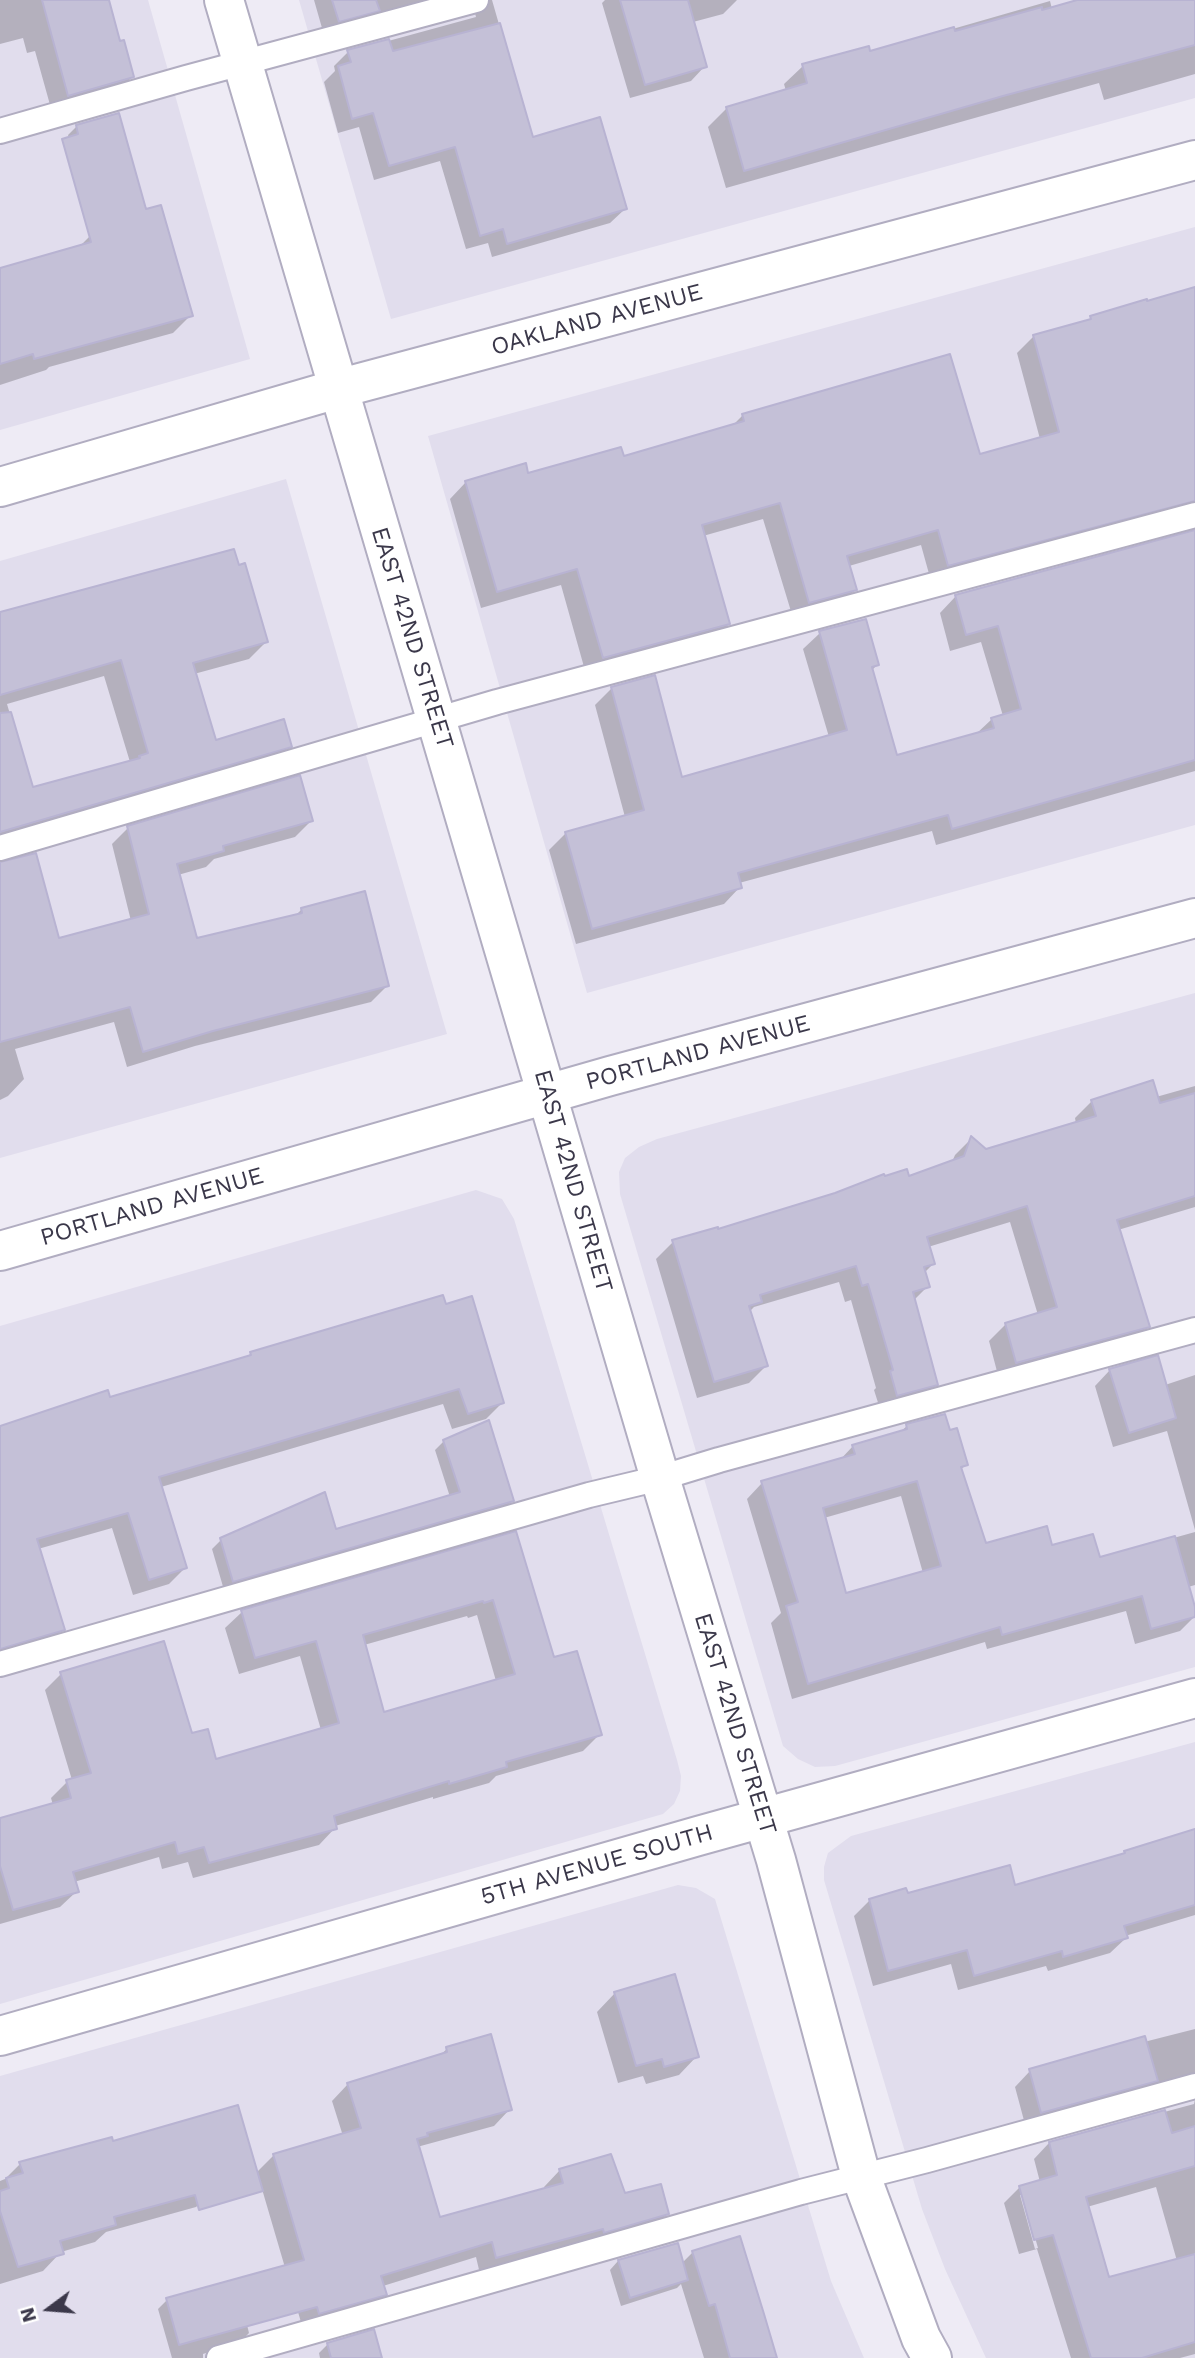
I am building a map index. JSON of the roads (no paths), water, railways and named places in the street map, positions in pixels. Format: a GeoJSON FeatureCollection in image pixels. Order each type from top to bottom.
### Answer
{"type":"FeatureCollection","features":[{"type":"Feature","properties":{"kind":"street","name":"EAST 42ND STREET"},"geometry":{"type":"LineString","coordinates":[[224,0],[660,1478],[780,1874],[861,2176],[921,2338],[932,2358]]}},
{"type":"Feature","properties":{"kind":"street","name":"OAKLAND AVENUE"},"geometry":{"type":"LineString","coordinates":[[0,487],[337,389],[1195,160]]}},
{"type":"Feature","properties":{"kind":"street","name":"PORTLAND AVENUE"},"geometry":{"type":"LineString","coordinates":[[0,1251],[548,1094],[1195,918]]}},
{"type":"Feature","properties":{"kind":"street","name":"5TH AVENUE SOUTH"},"geometry":{"type":"LineString","coordinates":[[0,2036],[762,1818],[1195,1698]]}},
{"type":"Feature","properties":{"kind":"lane"},"geometry":{"type":"LineString","coordinates":[[0,131],[476,0]]}},
{"type":"Feature","properties":{"kind":"lane"},"geometry":{"type":"LineString","coordinates":[[0,848],[497,702],[1195,515]]}},
{"type":"Feature","properties":{"kind":"lane"},"geometry":{"type":"LineString","coordinates":[[0,1664],[589,1495],[660,1478],[1195,1330]]}},
{"type":"Feature","properties":{"kind":"lane"},"geometry":{"type":"LineString","coordinates":[[219,2358],[861,2176],[1195,2086]]}}]}
